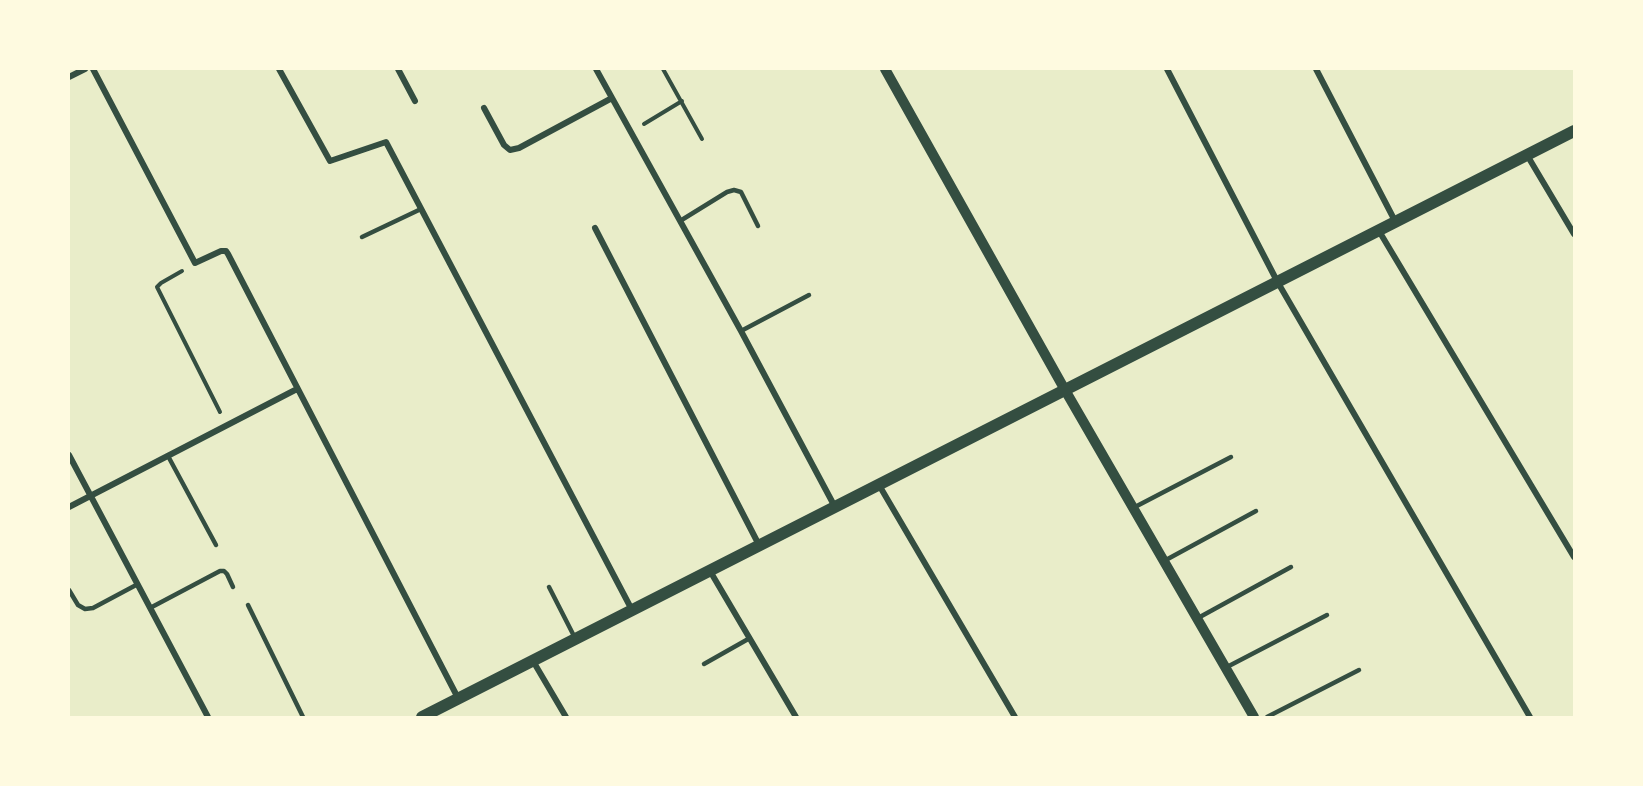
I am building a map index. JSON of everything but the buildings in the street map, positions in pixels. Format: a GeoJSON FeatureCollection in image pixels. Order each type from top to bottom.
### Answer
{"type":"FeatureCollection","features":[{"type":"Feature","properties":{"kind":"main road"},"geometry":{"type":"LineString","coordinates":[[422,717],[1574,130]]}},
{"type":"Feature","properties":{"kind":"street"},"geometry":{"type":"LineString","coordinates":[[69,77],[84,69]]}},
{"type":"Feature","properties":{"kind":"street"},"geometry":{"type":"LineString","coordinates":[[93,69],[195,263],[226,251],[458,698]]}},
{"type":"Feature","properties":{"kind":"street"},"geometry":{"type":"LineString","coordinates":[[279,69],[330,162],[386,142],[632,610]]}},
{"type":"Feature","properties":{"kind":"street"},"geometry":{"type":"LineString","coordinates":[[398,69],[415,101]]}},
{"type":"Feature","properties":{"kind":"street"},"geometry":{"type":"LineString","coordinates":[[596,69],[835,507]]}},
{"type":"Feature","properties":{"kind":"street"},"geometry":{"type":"LineString","coordinates":[[885,69],[1065,390],[1254,717]]}},
{"type":"Feature","properties":{"kind":"street"},"geometry":{"type":"LineString","coordinates":[[1167,69],[1278,282],[1530,717]]}},
{"type":"Feature","properties":{"kind":"street"},"geometry":{"type":"LineString","coordinates":[[1316,69],[1395,221]]}},
{"type":"Feature","properties":{"kind":"street"},"geometry":{"type":"LineString","coordinates":[[484,108],[504,145],[510,150],[519,148],[612,98]]}},
{"type":"Feature","properties":{"kind":"street"},"geometry":{"type":"LineString","coordinates":[[1527,154],[1574,234]]}},
{"type":"Feature","properties":{"kind":"street"},"geometry":{"type":"LineString","coordinates":[[595,228],[759,545]]}},
{"type":"Feature","properties":{"kind":"street"},"geometry":{"type":"LineString","coordinates":[[1378,230],[1574,557]]}},
{"type":"Feature","properties":{"kind":"street"},"geometry":{"type":"LineString","coordinates":[[69,507],[297,389]]}},
{"type":"Feature","properties":{"kind":"street"},"geometry":{"type":"LineString","coordinates":[[69,455],[208,717]]}},
{"type":"Feature","properties":{"kind":"street"},"geometry":{"type":"LineString","coordinates":[[879,484],[1015,717]]}},
{"type":"Feature","properties":{"kind":"street"},"geometry":{"type":"LineString","coordinates":[[710,570],[796,717]]}},
{"type":"Feature","properties":{"kind":"street"},"geometry":{"type":"LineString","coordinates":[[533,660],[566,717]]}},
{"type":"Feature","properties":{"kind":"lane"},"geometry":{"type":"LineString","coordinates":[[680,221],[734,190],[741,192],[758,226]]}},
{"type":"Feature","properties":{"kind":"lane"},"geometry":{"type":"LineString","coordinates":[[362,237],[421,209]]}},
{"type":"Feature","properties":{"kind":"lane"},"geometry":{"type":"LineString","coordinates":[[741,331],[809,296]]}},
{"type":"Feature","properties":{"kind":"lane"},"geometry":{"type":"LineString","coordinates":[[168,456],[216,545]]}},
{"type":"Feature","properties":{"kind":"lane"},"geometry":{"type":"LineString","coordinates":[[1133,508],[1231,456]]}},
{"type":"Feature","properties":{"kind":"lane"},"geometry":{"type":"LineString","coordinates":[[1164,561],[1256,511]]}},
{"type":"Feature","properties":{"kind":"lane"},"geometry":{"type":"LineString","coordinates":[[1198,618],[1292,567]]}},
{"type":"Feature","properties":{"kind":"lane"},"geometry":{"type":"LineString","coordinates":[[150,608],[220,571],[227,574],[233,587]]}},
{"type":"Feature","properties":{"kind":"lane"},"geometry":{"type":"LineString","coordinates":[[69,590],[78,605],[85,609],[93,608],[138,584]]}},
{"type":"Feature","properties":{"kind":"lane"},"geometry":{"type":"LineString","coordinates":[[549,587],[576,639]]}},
{"type":"Feature","properties":{"kind":"lane"},"geometry":{"type":"LineString","coordinates":[[248,605],[303,717]]}},
{"type":"Feature","properties":{"kind":"lane"},"geometry":{"type":"LineString","coordinates":[[1225,668],[1327,615]]}},
{"type":"Feature","properties":{"kind":"lane"},"geometry":{"type":"LineString","coordinates":[[704,664],[750,638]]}},
{"type":"Feature","properties":{"kind":"lane"},"geometry":{"type":"LineString","coordinates":[[1267,717],[1359,670]]}},
{"type":"Feature","properties":{"kind":"path"},"geometry":{"type":"LineString","coordinates":[[663,69],[702,139]]}},
{"type":"Feature","properties":{"kind":"path"},"geometry":{"type":"LineString","coordinates":[[631,132],[681,101]]}},
{"type":"Feature","properties":{"kind":"path"},"geometry":{"type":"LineString","coordinates":[[195,263],[157,287],[227,426]]}}]}
